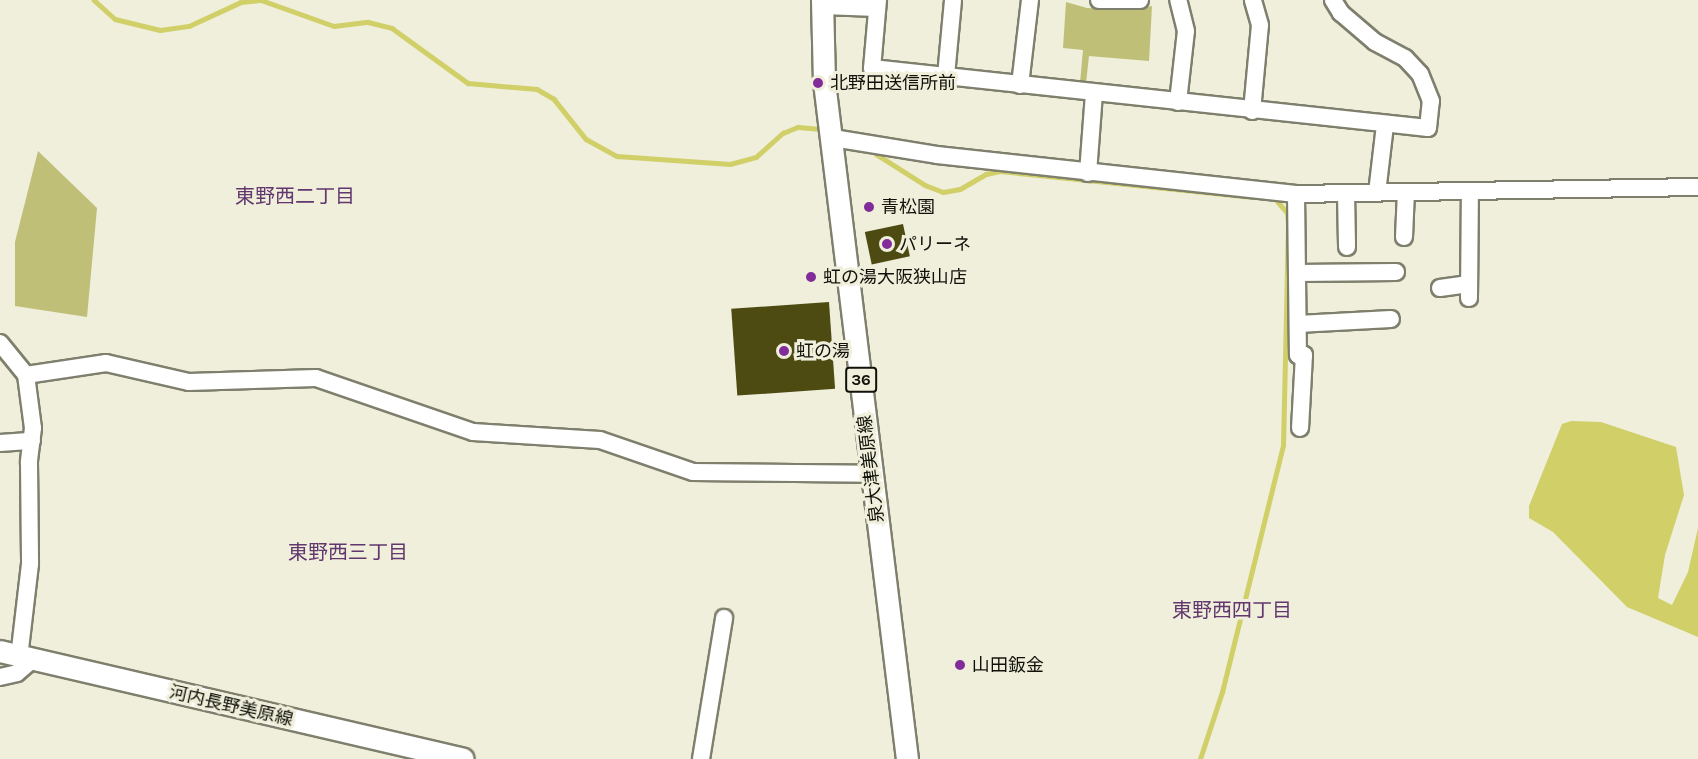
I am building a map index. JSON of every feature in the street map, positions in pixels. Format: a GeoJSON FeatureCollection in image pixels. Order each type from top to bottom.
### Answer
{"type":"FeatureCollection","features":[{"type":"Feature","properties":{"kind":"main road","name":"泉大津美原線"},"geometry":{"type":"LineString","coordinates":[[822,3],[824,82],[833,138],[906,759]]}},
{"type":"Feature","properties":{"kind":"main road","name":"河内長野美原線"},"geometry":{"type":"LineString","coordinates":[[17,656],[463,759]]}},
{"type":"Feature","properties":{"kind":"street"},"geometry":{"type":"LineString","coordinates":[[946,76],[953,0]]}},
{"type":"Feature","properties":{"kind":"street"},"geometry":{"type":"LineString","coordinates":[[1020,85],[1030,0]]}},
{"type":"Feature","properties":{"kind":"street"},"geometry":{"type":"LineString","coordinates":[[1099,0],[1140,0]]}},
{"type":"Feature","properties":{"kind":"street"},"geometry":{"type":"LineString","coordinates":[[1178,0],[1186,31],[1178,102]]}},
{"type":"Feature","properties":{"kind":"street"},"geometry":{"type":"LineString","coordinates":[[1252,111],[1260,25],[1253,0]]}},
{"type":"Feature","properties":{"kind":"street"},"geometry":{"type":"LineString","coordinates":[[822,3],[878,4],[872,68],[1252,111],[1428,128],[1431,101],[1420,74],[1406,58],[1358,28],[1333,0]]}},
{"type":"Feature","properties":{"kind":"street"},"geometry":{"type":"LineString","coordinates":[[1088,173],[1094,93]]}},
{"type":"Feature","properties":{"kind":"street"},"geometry":{"type":"LineString","coordinates":[[1377,193],[1385,125]]}},
{"type":"Feature","properties":{"kind":"street"},"geometry":{"type":"LineString","coordinates":[[833,138],[938,156],[1296,194],[1698,187]]}},
{"type":"Feature","properties":{"kind":"street"},"geometry":{"type":"LineString","coordinates":[[1440,288],[1469,291],[1470,191]]}},
{"type":"Feature","properties":{"kind":"street"},"geometry":{"type":"LineString","coordinates":[[1404,237],[1406,192]]}},
{"type":"Feature","properties":{"kind":"street"},"geometry":{"type":"LineString","coordinates":[[1346,193],[1347,247]]}},
{"type":"Feature","properties":{"kind":"street"},"geometry":{"type":"LineString","coordinates":[[1296,194],[1298,355],[1304,356],[1300,428]]}},
{"type":"Feature","properties":{"kind":"street"},"geometry":{"type":"LineString","coordinates":[[1297,273],[1396,272]]}},
{"type":"Feature","properties":{"kind":"street"},"geometry":{"type":"LineString","coordinates":[[1298,324],[1391,319]]}},
{"type":"Feature","properties":{"kind":"street"},"geometry":{"type":"LineString","coordinates":[[0,343],[26,375],[32,398],[30,564],[17,656],[17,674],[0,677]]}},
{"type":"Feature","properties":{"kind":"street"},"geometry":{"type":"LineString","coordinates":[[26,375],[106,363],[189,382],[316,378],[473,432],[600,440],[693,472],[872,474]]}},
{"type":"Feature","properties":{"kind":"street"},"geometry":{"type":"LineString","coordinates":[[0,443],[32,441]]}},
{"type":"Feature","properties":{"kind":"street"},"geometry":{"type":"LineString","coordinates":[[701,759],[724,618]]}},
{"type":"Feature","properties":{"kind":"shaded area"},"geometry":{"type":"Polygon","coordinates":[[[1066,2],[1087,8],[1132,10],[1152,6],[1149,61],[1089,56],[1086,83],[1080,83],[1083,50],[1063,48],[1066,2]]]}},
{"type":"Feature","properties":{"kind":"shaded area"},"geometry":{"type":"Polygon","coordinates":[[[38,151],[97,208],[87,317],[15,306],[15,242],[38,151]]]}},
{"type":"Feature","properties":{"kind":"shaded area"},"geometry":{"type":"Polygon","coordinates":[[[1571,421],[1601,422],[1676,447],[1684,495],[1665,555],[1658,598],[1672,605],[1688,572],[1698,528],[1698,637],[1627,607],[1553,532],[1529,518],[1529,506],[1562,424],[1571,421]]]}},
{"type":"Feature","properties":{"kind":"building","name":"パリーネ"},"geometry":{"type":"Polygon","coordinates":[[[903,224],[910,256],[872,264],[865,232],[903,224]]]}},
{"type":"Feature","properties":{"kind":"building","name":"虹の湯"},"geometry":{"type":"Polygon","coordinates":[[[829,302],[835,389],[737,396],[731,309],[829,302]]]}},
{"type":"Feature","properties":{"kind":"waterway"},"geometry":{"type":"LineString","coordinates":[[94,0],[115,19],[160,30],[189,26],[241,2],[259,0]]}},
{"type":"Feature","properties":{"kind":"waterway"},"geometry":{"type":"LineString","coordinates":[[261,0],[334,26],[368,22],[392,28],[468,83],[537,89],[554,99],[586,139],[617,156],[730,164],[756,157],[783,133],[798,127],[821,129]]}},
{"type":"Feature","properties":{"kind":"waterway"},"geometry":{"type":"LineString","coordinates":[[876,154],[925,185],[943,192],[960,189],[986,174],[1000,171],[1250,197]]}},
{"type":"Feature","properties":{"kind":"waterway"},"geometry":{"type":"LineString","coordinates":[[1200,759],[1222,692],[1283,446],[1288,224],[1287,213],[1274,198]]}},
{"type":"Feature","properties":{"kind":"place","name":"北野田送信所前"},"geometry":{"type":"Point","coordinates":[818,83]}},
{"type":"Feature","properties":{"kind":"place","name":"青松園"},"geometry":{"type":"Point","coordinates":[869,207]}},
{"type":"Feature","properties":{"kind":"place","name":"パリーネ"},"geometry":{"type":"Point","coordinates":[887,244]}},
{"type":"Feature","properties":{"kind":"place","name":"虹の湯大阪狭山店"},"geometry":{"type":"Point","coordinates":[811,277]}},
{"type":"Feature","properties":{"kind":"place","name":"虹の湯"},"geometry":{"type":"Point","coordinates":[784,351]}},
{"type":"Feature","properties":{"kind":"place","name":"山田鈑金"},"geometry":{"type":"Point","coordinates":[960,665]}},
{"type":"Feature","properties":{"kind":"district","name":"東野西二丁目"},"geometry":{"type":"Point","coordinates":[295,196]}},
{"type":"Feature","properties":{"kind":"district","name":"東野西三丁目"},"geometry":{"type":"Point","coordinates":[348,552]}},
{"type":"Feature","properties":{"kind":"district","name":"東野西四丁目"},"geometry":{"type":"Point","coordinates":[1232,610]}}]}
